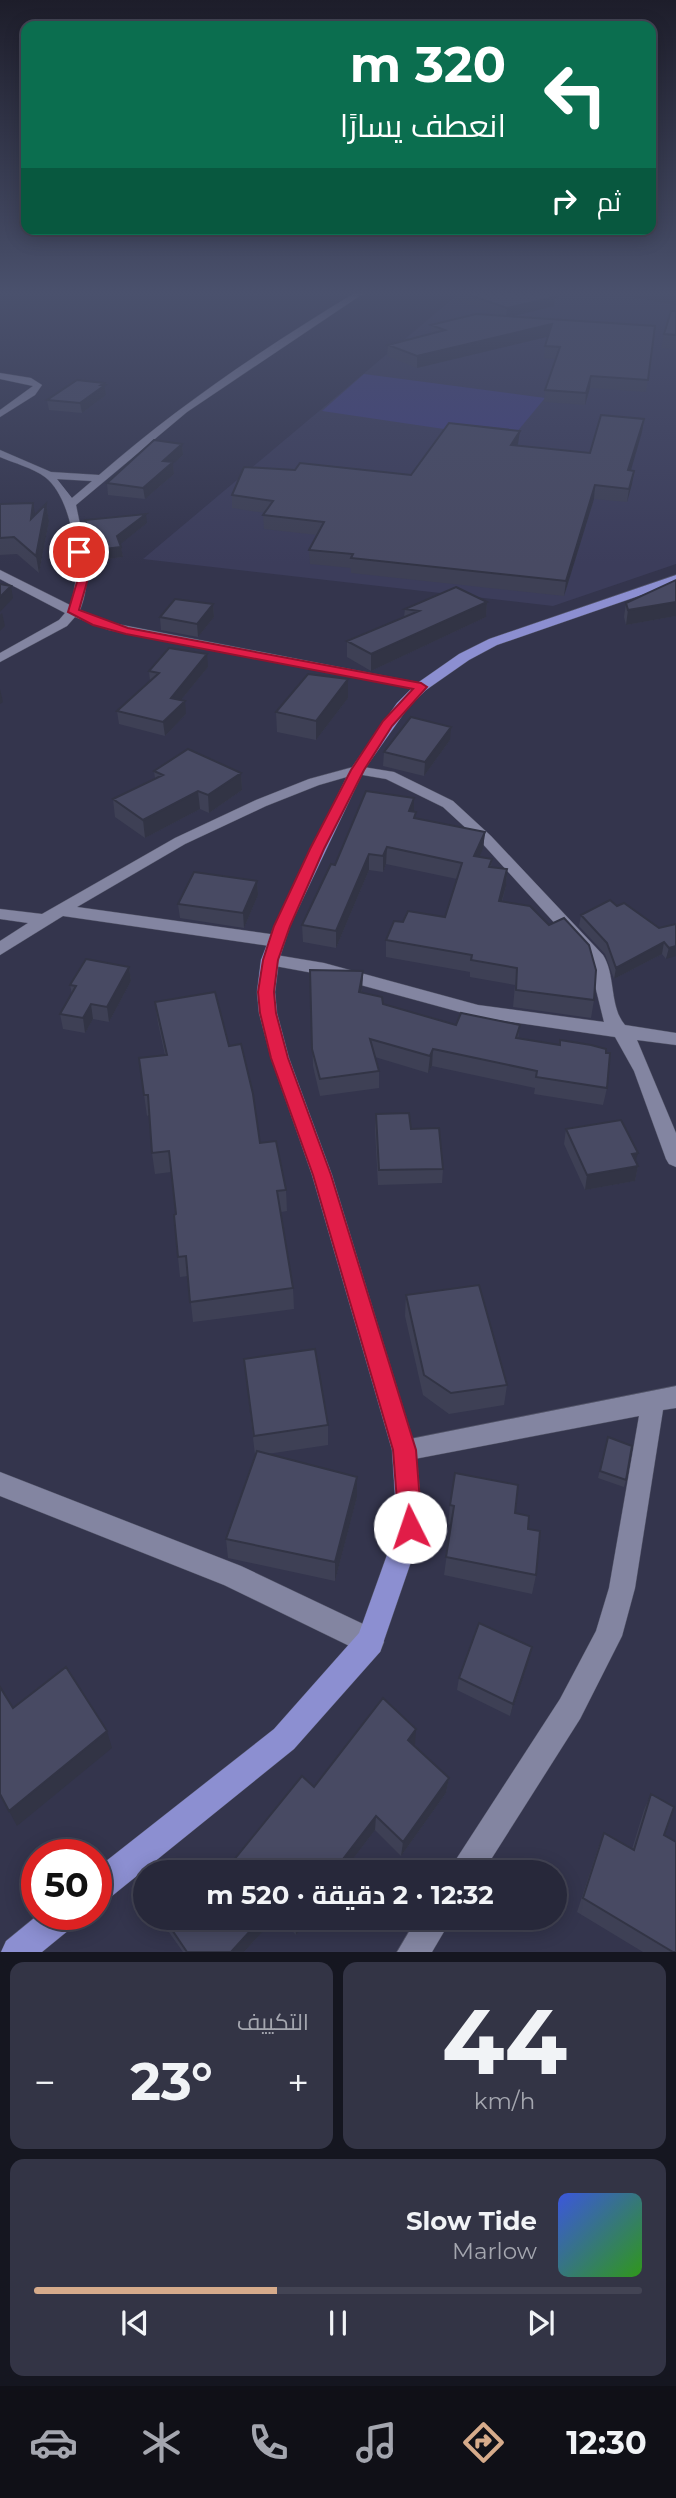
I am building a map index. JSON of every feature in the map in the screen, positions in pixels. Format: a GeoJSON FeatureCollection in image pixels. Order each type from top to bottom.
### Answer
{"type":"FeatureCollection","features":[{"type":"Feature","properties":{"kind":"main road"},"geometry":{"type":"LineString","coordinates":[[112,1876],[284,1739],[370,1642],[410,1527],[404,1450],[322,1175],[274,1038],[266,992],[274,951],[317,849],[357,770],[388,723],[421,687],[455,662],[493,642],[676,579]]}},
{"type":"Feature","properties":{"kind":"main road"},"geometry":{"type":"LineString","coordinates":[[17,1952],[44,1930]]}},
{"type":"Feature","properties":{"kind":"street"},"geometry":{"type":"LineString","coordinates":[[0,414],[32,393],[37,385],[32,382]]}},
{"type":"Feature","properties":{"kind":"street"},"geometry":{"type":"LineString","coordinates":[[71,504],[194,403],[224,382]]}},
{"type":"Feature","properties":{"kind":"street"},"geometry":{"type":"LineString","coordinates":[[0,453],[49,475],[101,478]]}},
{"type":"Feature","properties":{"kind":"street"},"geometry":{"type":"LineString","coordinates":[[0,658],[63,623],[73,612],[80,595],[82,566],[71,504],[49,475]]}},
{"type":"Feature","properties":{"kind":"street"},"geometry":{"type":"LineString","coordinates":[[0,574],[73,612],[126,631],[421,687]]}},
{"type":"Feature","properties":{"kind":"street"},"geometry":{"type":"LineString","coordinates":[[0,949],[52,915],[180,841],[249,808],[314,782],[357,770],[389,775],[439,797],[486,839],[597,958],[602,969],[606,1004],[614,1024],[624,1032],[638,1060],[676,1159]]}},
{"type":"Feature","properties":{"kind":"street"},"geometry":{"type":"LineString","coordinates":[[0,914],[52,915],[274,951],[324,969],[478,1011],[676,1039]]}},
{"type":"Feature","properties":{"kind":"street"},"geometry":{"type":"LineString","coordinates":[[404,1450],[539,1426],[665,1399],[622,1588],[608,1636],[570,1709],[474,1860]]}},
{"type":"Feature","properties":{"kind":"street"},"geometry":{"type":"LineString","coordinates":[[0,1484],[232,1575],[370,1642]]}},
{"type":"Feature","properties":{"kind":"street"},"geometry":{"type":"LineString","coordinates":[[413,1952],[428,1930]]}},
{"type":"Feature","properties":{"kind":"shaded area"},"geometry":{"type":"Polygon","coordinates":[[[354,382],[676,382],[676,564],[553,606],[143,559],[354,382]]]}},
{"type":"Feature","properties":{"kind":"shaded area"},"geometry":{"type":"Polygon","coordinates":[[[355,382],[425,382],[545,398],[511,439],[322,411],[355,382]]]}},
{"type":"Feature","properties":{"kind":"building"},"geometry":{"type":"Polygon","coordinates":[[[74,382],[105,385],[80,403],[47,400],[74,382]]]}},
{"type":"Feature","properties":{"kind":"building"},"geometry":{"type":"Polygon","coordinates":[[[548,382],[589,382],[586,393],[545,390],[548,382]]]}},
{"type":"Feature","properties":{"kind":"building"},"geometry":{"type":"Polygon","coordinates":[[[601,415],[644,419],[628,470],[634,471],[629,489],[595,485],[566,581],[351,558],[353,554],[309,550],[324,522],[263,515],[273,501],[232,495],[244,467],[295,470],[300,463],[411,475],[449,423],[520,431],[511,445],[590,453],[601,415]]]}},
{"type":"Feature","properties":{"kind":"building"},"geometry":{"type":"Polygon","coordinates":[[[154,440],[182,444],[163,461],[173,462],[143,488],[107,483],[154,440]]]}},
{"type":"Feature","properties":{"kind":"building"},"geometry":{"type":"Polygon","coordinates":[[[33,503],[31,519],[46,504],[36,556],[14,537],[0,538],[0,504],[33,503]]]}},
{"type":"Feature","properties":{"kind":"building"},"geometry":{"type":"Polygon","coordinates":[[[146,514],[117,536],[121,547],[96,550],[85,520],[146,514]]]}},
{"type":"Feature","properties":{"kind":"building"},"geometry":{"type":"Polygon","coordinates":[[[676,580],[676,602],[628,610],[626,603],[676,580]]]}},
{"type":"Feature","properties":{"kind":"building"},"geometry":{"type":"Polygon","coordinates":[[[0,584],[11,586],[0,597],[0,584]]]}},
{"type":"Feature","properties":{"kind":"building"},"geometry":{"type":"Polygon","coordinates":[[[456,587],[487,602],[371,654],[347,641],[419,611],[405,609],[456,587]]]}},
{"type":"Feature","properties":{"kind":"building"},"geometry":{"type":"Polygon","coordinates":[[[175,599],[213,604],[197,624],[160,617],[175,599]]]}},
{"type":"Feature","properties":{"kind":"building"},"geometry":{"type":"Polygon","coordinates":[[[169,648],[207,654],[171,698],[185,701],[163,722],[117,711],[159,673],[149,671],[169,648]]]}},
{"type":"Feature","properties":{"kind":"building"},"geometry":{"type":"Polygon","coordinates":[[[308,674],[348,679],[316,721],[276,712],[308,674]]]}},
{"type":"Feature","properties":{"kind":"building"},"geometry":{"type":"Polygon","coordinates":[[[411,717],[451,727],[425,762],[384,752],[411,717]]]}},
{"type":"Feature","properties":{"kind":"building"},"geometry":{"type":"Polygon","coordinates":[[[188,749],[241,773],[208,795],[198,791],[143,820],[113,799],[163,775],[154,771],[188,749]]]}},
{"type":"Feature","properties":{"kind":"building"},"geometry":{"type":"Polygon","coordinates":[[[366,791],[414,798],[409,811],[416,812],[414,818],[485,832],[474,856],[492,859],[489,867],[507,869],[499,901],[530,906],[549,925],[564,918],[589,945],[596,970],[594,1000],[516,990],[517,968],[471,960],[472,955],[386,940],[394,921],[403,922],[408,911],[445,917],[462,863],[387,847],[383,856],[369,854],[336,931],[302,925],[331,864],[335,865],[366,791]]]}},
{"type":"Feature","properties":{"kind":"building"},"geometry":{"type":"Polygon","coordinates":[[[194,872],[257,881],[243,913],[178,904],[194,872]]]}},
{"type":"Feature","properties":{"kind":"building"},"geometry":{"type":"Polygon","coordinates":[[[610,900],[617,906],[624,903],[659,928],[676,924],[676,946],[669,948],[664,942],[616,968],[607,943],[581,915],[610,900]]]}},
{"type":"Feature","properties":{"kind":"building"},"geometry":{"type":"Polygon","coordinates":[[[86,959],[129,967],[107,1007],[91,1004],[83,1018],[60,1014],[76,986],[70,985],[86,959]]]}},
{"type":"Feature","properties":{"kind":"building"},"geometry":{"type":"Polygon","coordinates":[[[310,970],[363,971],[359,992],[382,997],[383,1004],[456,1025],[461,1013],[520,1025],[516,1038],[560,1045],[560,1040],[606,1049],[606,1053],[610,1053],[607,1088],[536,1077],[537,1071],[433,1049],[430,1056],[370,1039],[379,1071],[320,1079],[312,1049],[310,970]]]}},
{"type":"Feature","properties":{"kind":"building"},"geometry":{"type":"Polygon","coordinates":[[[215,992],[229,1046],[241,1044],[253,1094],[260,1143],[276,1141],[286,1190],[277,1191],[293,1288],[190,1302],[186,1256],[178,1257],[169,1151],[152,1153],[148,1095],[144,1095],[139,1058],[167,1055],[155,1002],[215,992]]]}},
{"type":"Feature","properties":{"kind":"building"},"geometry":{"type":"Polygon","coordinates":[[[409,1113],[411,1129],[439,1128],[443,1169],[379,1170],[376,1114],[409,1113]]]}},
{"type":"Feature","properties":{"kind":"building"},"geometry":{"type":"Polygon","coordinates":[[[621,1120],[638,1153],[632,1154],[638,1166],[587,1175],[566,1129],[621,1120]]]}},
{"type":"Feature","properties":{"kind":"building"},"geometry":{"type":"Polygon","coordinates":[[[479,1285],[507,1385],[451,1393],[424,1375],[406,1295],[479,1285]]]}},
{"type":"Feature","properties":{"kind":"building"},"geometry":{"type":"Polygon","coordinates":[[[315,1349],[328,1425],[254,1436],[244,1359],[315,1349]]]}},
{"type":"Feature","properties":{"kind":"building"},"geometry":{"type":"Polygon","coordinates":[[[608,1437],[632,1446],[626,1480],[600,1471],[608,1437]]]}},
{"type":"Feature","properties":{"kind":"building"},"geometry":{"type":"Polygon","coordinates":[[[257,1451],[357,1477],[335,1562],[226,1539],[257,1451]]]}},
{"type":"Feature","properties":{"kind":"building"},"geometry":{"type":"Polygon","coordinates":[[[455,1473],[518,1485],[515,1513],[529,1516],[528,1529],[540,1531],[536,1575],[446,1557],[454,1506],[450,1505],[455,1473]]]}},
{"type":"Feature","properties":{"kind":"building"},"geometry":{"type":"Polygon","coordinates":[[[479,1623],[532,1647],[513,1704],[459,1678],[479,1623]]]}},
{"type":"Feature","properties":{"kind":"building"},"geometry":{"type":"Polygon","coordinates":[[[66,1667],[107,1731],[9,1811],[0,1794],[0,1687],[13,1708],[66,1667]]]}},
{"type":"Feature","properties":{"kind":"building"},"geometry":{"type":"Polygon","coordinates":[[[383,1698],[416,1729],[408,1740],[449,1778],[403,1842],[376,1816],[342,1860],[234,1860],[302,1776],[314,1787],[383,1698]]]}},
{"type":"Feature","properties":{"kind":"building"},"geometry":{"type":"Polygon","coordinates":[[[651,1794],[674,1807],[664,1835],[676,1842],[676,1952],[583,1898],[604,1833],[634,1850],[651,1794]]]}},
{"type":"Feature","properties":{"kind":"building"},"geometry":{"type":"Polygon","coordinates":[[[172,1930],[251,1930],[231,1952],[187,1952],[172,1930]]]}},
{"type":"Feature","properties":{"kind":"route"},"geometry":{"type":"LineString","coordinates":[[79,552],[82,582],[73,612],[97,622],[126,631],[421,687],[388,723],[357,770],[282,926],[270,960],[266,992],[268,1013],[280,1058],[322,1175],[404,1450],[410,1527]]}}]}
